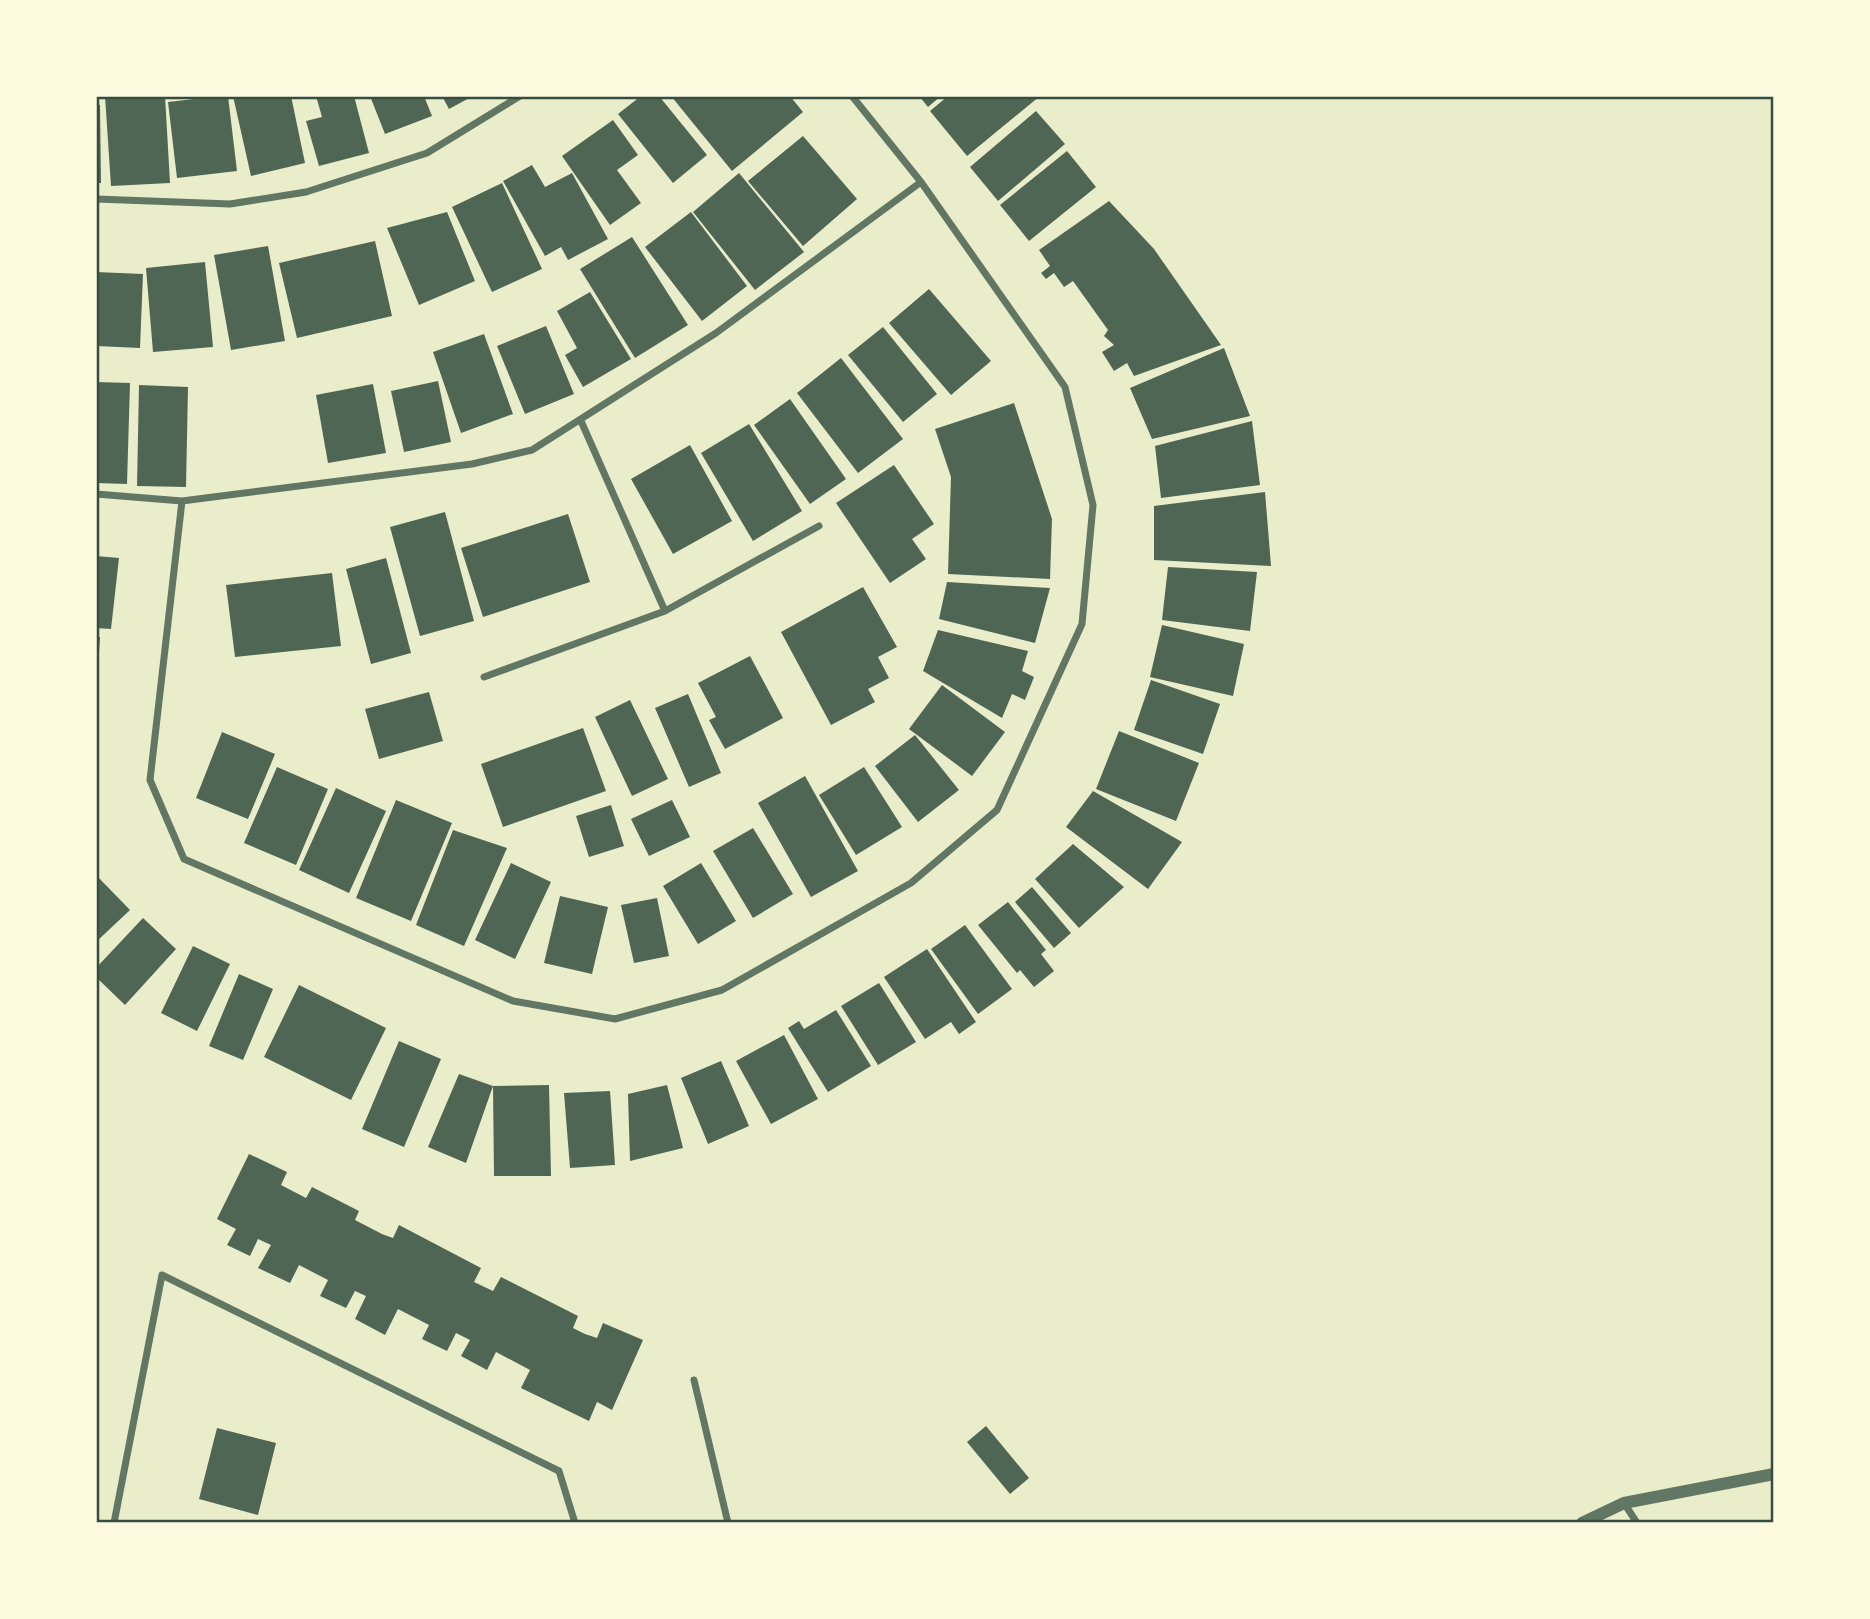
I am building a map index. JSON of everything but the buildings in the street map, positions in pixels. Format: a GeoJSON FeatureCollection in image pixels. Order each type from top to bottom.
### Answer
{"type":"FeatureCollection","features":[{"type":"Feature","properties":{"kind":"street"},"geometry":{"type":"LineString","coordinates":[[96,199],[230,204],[306,192],[428,153],[520,96]]}},
{"type":"Feature","properties":{"kind":"street"},"geometry":{"type":"LineString","coordinates":[[182,501],[150,780],[184,859],[513,1001],[615,1019],[722,990],[911,883],[997,810],[1082,624],[1093,505],[1065,387],[921,182],[852,96]]}},
{"type":"Feature","properties":{"kind":"street"},"geometry":{"type":"LineString","coordinates":[[96,494],[182,501],[472,464],[532,450],[716,333],[921,182]]}},
{"type":"Feature","properties":{"kind":"street"},"geometry":{"type":"LineString","coordinates":[[581,421],[665,611]]}},
{"type":"Feature","properties":{"kind":"street"},"geometry":{"type":"LineString","coordinates":[[484,677],[665,611],[819,526]]}},
{"type":"Feature","properties":{"kind":"street"},"geometry":{"type":"LineString","coordinates":[[114,1523],[162,1275],[559,1471],[575,1523]]}},
{"type":"Feature","properties":{"kind":"street"},"geometry":{"type":"LineString","coordinates":[[694,1380],[728,1523]]}},
{"type":"Feature","properties":{"kind":"street"},"geometry":{"type":"LineString","coordinates":[[1582,1523],[1624,1503],[1774,1474]]}},
{"type":"Feature","properties":{"kind":"street"},"geometry":{"type":"LineString","coordinates":[[1624,1503],[1637,1523]]}}]}
